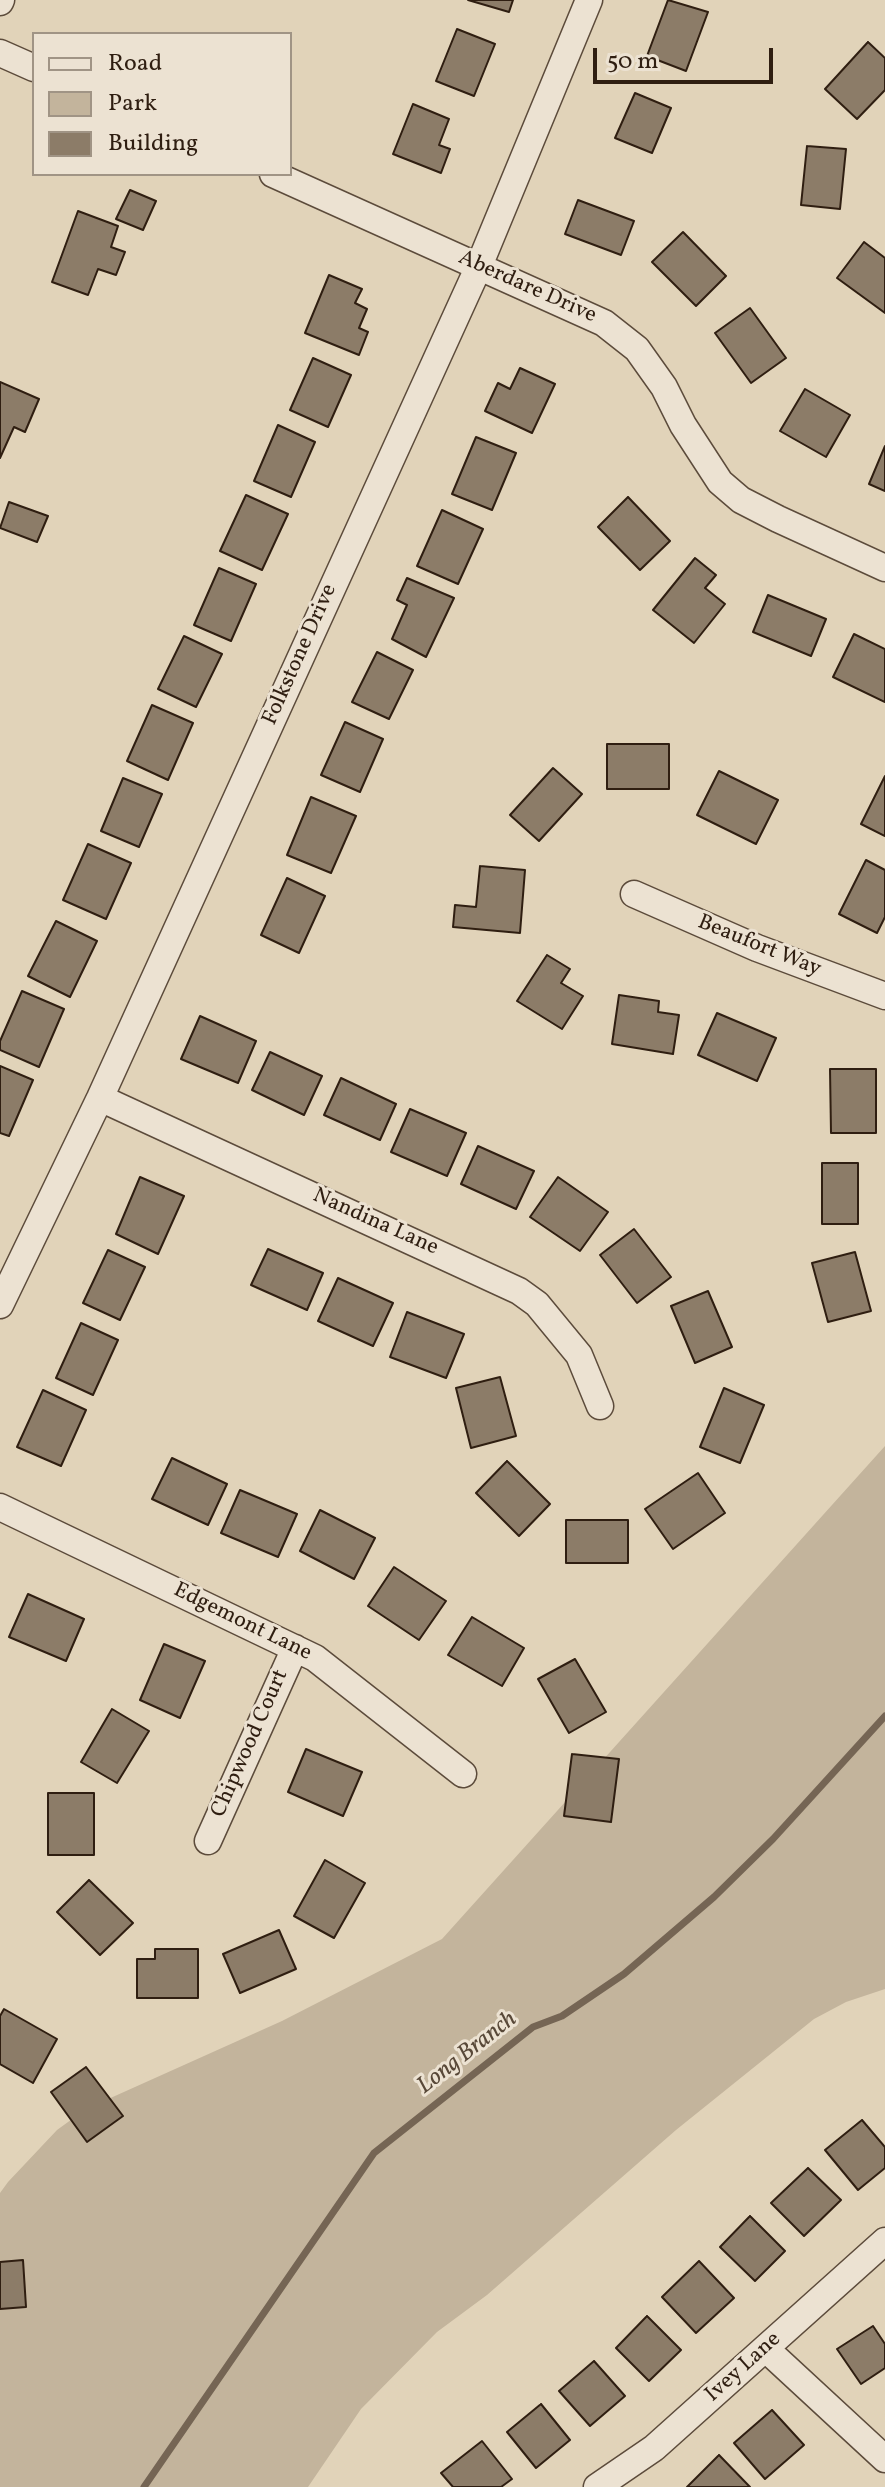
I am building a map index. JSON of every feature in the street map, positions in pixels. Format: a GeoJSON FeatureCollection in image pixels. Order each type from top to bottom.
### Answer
{"type":"FeatureCollection","features":[{"type":"Feature","properties":{"kind":"street","name":"Folkstone Drive"},"geometry":{"type":"LineString","coordinates":[[0,1305],[100,1098],[479,266],[589,0]]}},
{"type":"Feature","properties":{"kind":"street"},"geometry":{"type":"LineString","coordinates":[[0,53],[32,67]]}},
{"type":"Feature","properties":{"kind":"street","name":"Aberdare Drive"},"geometry":{"type":"LineString","coordinates":[[277,176],[604,323],[637,349],[664,387],[700,454],[720,482],[741,500],[885,568]]}},
{"type":"Feature","properties":{"kind":"street","name":"Beaufort Way"},"geometry":{"type":"LineString","coordinates":[[634,894],[757,948],[885,996]]}},
{"type":"Feature","properties":{"kind":"street","name":"Nandina Lane"},"geometry":{"type":"LineString","coordinates":[[100,1098],[519,1291],[537,1304],[579,1355],[600,1406]]}},
{"type":"Feature","properties":{"kind":"street","name":"Edgemont Lane"},"geometry":{"type":"LineString","coordinates":[[0,1507],[335,1670],[463,1774]]}},
{"type":"Feature","properties":{"kind":"street","name":"Chipwood Court"},"geometry":{"type":"LineString","coordinates":[[208,1841],[295,1648]]}},
{"type":"Feature","properties":{"kind":"street","name":"Ivey Lane"},"geometry":{"type":"LineString","coordinates":[[597,2487],[654,2448],[885,2241]]}},
{"type":"Feature","properties":{"kind":"street"},"geometry":{"type":"LineString","coordinates":[[766,2349],[885,2459]]}},
{"type":"Feature","properties":{"kind":"green space"},"geometry":{"type":"Polygon","coordinates":[[[885,1446],[885,1989],[846,2002],[814,2019],[676,2130],[487,2295],[437,2332],[361,2409],[308,2487],[0,2487],[0,2193],[8,2182],[57,2130],[86,2109],[282,2021],[442,1939],[885,1446]]]}},
{"type":"Feature","properties":{"kind":"building"},"geometry":{"type":"Polygon","coordinates":[[[468,0],[513,0],[509,12],[468,0]]]}},
{"type":"Feature","properties":{"kind":"building"},"geometry":{"type":"Polygon","coordinates":[[[668,0],[708,12],[686,71],[647,56],[668,0]]]}},
{"type":"Feature","properties":{"kind":"building"},"geometry":{"type":"Polygon","coordinates":[[[457,29],[495,44],[474,96],[436,81],[457,29]]]}},
{"type":"Feature","properties":{"kind":"building"},"geometry":{"type":"Polygon","coordinates":[[[868,42],[885,58],[885,90],[857,119],[825,89],[868,42]]]}},
{"type":"Feature","properties":{"kind":"building"},"geometry":{"type":"Polygon","coordinates":[[[635,93],[671,108],[652,153],[615,138],[635,93]]]}},
{"type":"Feature","properties":{"kind":"building"},"geometry":{"type":"Polygon","coordinates":[[[413,104],[449,119],[439,145],[450,149],[441,173],[393,154],[413,104]]]}},
{"type":"Feature","properties":{"kind":"building"},"geometry":{"type":"Polygon","coordinates":[[[807,146],[846,149],[840,209],[801,205],[807,146]]]}},
{"type":"Feature","properties":{"kind":"building"},"geometry":{"type":"Polygon","coordinates":[[[130,190],[156,201],[143,230],[116,219],[130,190]]]}},
{"type":"Feature","properties":{"kind":"building"},"geometry":{"type":"Polygon","coordinates":[[[578,200],[634,221],[621,255],[565,234],[578,200]]]}},
{"type":"Feature","properties":{"kind":"building"},"geometry":{"type":"Polygon","coordinates":[[[78,211],[118,226],[111,247],[125,252],[116,275],[98,269],[88,295],[52,282],[78,211]]]}},
{"type":"Feature","properties":{"kind":"building"},"geometry":{"type":"Polygon","coordinates":[[[683,232],[726,276],[696,306],[652,262],[683,232]]]}},
{"type":"Feature","properties":{"kind":"building"},"geometry":{"type":"Polygon","coordinates":[[[864,242],[885,258],[885,313],[837,278],[864,242]]]}},
{"type":"Feature","properties":{"kind":"building"},"geometry":{"type":"Polygon","coordinates":[[[329,275],[362,289],[355,303],[367,309],[359,328],[368,332],[359,355],[305,333],[329,275]]]}},
{"type":"Feature","properties":{"kind":"building"},"geometry":{"type":"Polygon","coordinates":[[[750,308],[786,358],[751,383],[715,333],[750,308]]]}},
{"type":"Feature","properties":{"kind":"building"},"geometry":{"type":"Polygon","coordinates":[[[313,358],[351,375],[328,427],[290,410],[313,358]]]}},
{"type":"Feature","properties":{"kind":"building"},"geometry":{"type":"Polygon","coordinates":[[[520,368],[555,384],[532,433],[485,411],[498,383],[510,389],[520,368]]]}},
{"type":"Feature","properties":{"kind":"building"},"geometry":{"type":"Polygon","coordinates":[[[0,382],[39,399],[25,432],[14,427],[0,458],[0,382]]]}},
{"type":"Feature","properties":{"kind":"building"},"geometry":{"type":"Polygon","coordinates":[[[805,389],[850,415],[826,457],[780,431],[805,389]]]}},
{"type":"Feature","properties":{"kind":"building"},"geometry":{"type":"Polygon","coordinates":[[[278,425],[315,442],[291,497],[254,481],[278,425]]]}},
{"type":"Feature","properties":{"kind":"building"},"geometry":{"type":"Polygon","coordinates":[[[476,437],[516,453],[492,510],[452,494],[476,437]]]}},
{"type":"Feature","properties":{"kind":"building"},"geometry":{"type":"Polygon","coordinates":[[[885,446],[885,491],[869,484],[885,446]]]}},
{"type":"Feature","properties":{"kind":"building"},"geometry":{"type":"Polygon","coordinates":[[[246,495],[288,514],[262,570],[220,551],[246,495]]]}},
{"type":"Feature","properties":{"kind":"building"},"geometry":{"type":"Polygon","coordinates":[[[628,497],[670,541],[640,570],[598,527],[628,497]]]}},
{"type":"Feature","properties":{"kind":"building"},"geometry":{"type":"Polygon","coordinates":[[[9,502],[48,516],[37,542],[0,528],[9,502]]]}},
{"type":"Feature","properties":{"kind":"building"},"geometry":{"type":"Polygon","coordinates":[[[442,510],[483,529],[458,584],[417,566],[442,510]]]}},
{"type":"Feature","properties":{"kind":"building"},"geometry":{"type":"Polygon","coordinates":[[[695,558],[716,575],[705,588],[725,604],[694,643],[653,610],[695,558]]]}},
{"type":"Feature","properties":{"kind":"building"},"geometry":{"type":"Polygon","coordinates":[[[219,568],[256,584],[231,641],[194,625],[219,568]]]}},
{"type":"Feature","properties":{"kind":"building"},"geometry":{"type":"Polygon","coordinates":[[[407,578],[454,598],[426,657],[392,639],[407,605],[397,600],[407,578]]]}},
{"type":"Feature","properties":{"kind":"building"},"geometry":{"type":"Polygon","coordinates":[[[768,595],[826,619],[811,656],[753,632],[768,595]]]}},
{"type":"Feature","properties":{"kind":"building"},"geometry":{"type":"Polygon","coordinates":[[[854,634],[885,649],[885,702],[833,677],[854,634]]]}},
{"type":"Feature","properties":{"kind":"building"},"geometry":{"type":"Polygon","coordinates":[[[184,636],[222,654],[196,707],[158,689],[184,636]]]}},
{"type":"Feature","properties":{"kind":"building"},"geometry":{"type":"Polygon","coordinates":[[[377,652],[413,670],[389,719],[352,702],[377,652]]]}},
{"type":"Feature","properties":{"kind":"building"},"geometry":{"type":"Polygon","coordinates":[[[152,705],[193,723],[168,780],[127,761],[152,705]]]}},
{"type":"Feature","properties":{"kind":"building"},"geometry":{"type":"Polygon","coordinates":[[[345,722],[383,739],[360,792],[321,775],[345,722]]]}},
{"type":"Feature","properties":{"kind":"building"},"geometry":{"type":"Polygon","coordinates":[[[607,744],[669,744],[669,789],[607,789],[607,744]]]}},
{"type":"Feature","properties":{"kind":"building"},"geometry":{"type":"Polygon","coordinates":[[[553,768],[582,794],[539,841],[510,815],[553,768]]]}},
{"type":"Feature","properties":{"kind":"building"},"geometry":{"type":"Polygon","coordinates":[[[719,771],[778,800],[756,844],[697,815],[719,771]]]}},
{"type":"Feature","properties":{"kind":"building"},"geometry":{"type":"Polygon","coordinates":[[[885,776],[885,836],[861,824],[885,776]]]}},
{"type":"Feature","properties":{"kind":"building"},"geometry":{"type":"Polygon","coordinates":[[[123,778],[162,794],[139,847],[101,831],[123,778]]]}},
{"type":"Feature","properties":{"kind":"building"},"geometry":{"type":"Polygon","coordinates":[[[311,797],[356,816],[331,873],[287,855],[311,797]]]}},
{"type":"Feature","properties":{"kind":"building"},"geometry":{"type":"Polygon","coordinates":[[[88,844],[131,863],[106,919],[63,900],[88,844]]]}},
{"type":"Feature","properties":{"kind":"building"},"geometry":{"type":"Polygon","coordinates":[[[866,860],[885,870],[885,917],[877,933],[839,914],[866,860]]]}},
{"type":"Feature","properties":{"kind":"building"},"geometry":{"type":"Polygon","coordinates":[[[480,866],[525,870],[520,933],[453,927],[455,905],[476,907],[480,866]]]}},
{"type":"Feature","properties":{"kind":"building"},"geometry":{"type":"Polygon","coordinates":[[[287,878],[325,896],[299,953],[261,935],[287,878]]]}},
{"type":"Feature","properties":{"kind":"building"},"geometry":{"type":"Polygon","coordinates":[[[56,921],[97,941],[70,997],[28,976],[56,921]]]}},
{"type":"Feature","properties":{"kind":"building"},"geometry":{"type":"Polygon","coordinates":[[[547,955],[570,969],[561,983],[583,996],[562,1029],[517,1001],[547,955]]]}},
{"type":"Feature","properties":{"kind":"building"},"geometry":{"type":"Polygon","coordinates":[[[22,991],[64,1009],[39,1067],[0,1050],[0,1041],[22,991]]]}},
{"type":"Feature","properties":{"kind":"building"},"geometry":{"type":"Polygon","coordinates":[[[619,995],[659,1001],[658,1012],[679,1015],[673,1054],[612,1044],[619,995]]]}},
{"type":"Feature","properties":{"kind":"building"},"geometry":{"type":"Polygon","coordinates":[[[717,1013],[776,1038],[757,1081],[698,1055],[717,1013]]]}},
{"type":"Feature","properties":{"kind":"building"},"geometry":{"type":"Polygon","coordinates":[[[200,1016],[256,1041],[238,1083],[181,1059],[200,1016]]]}},
{"type":"Feature","properties":{"kind":"building"},"geometry":{"type":"Polygon","coordinates":[[[270,1052],[322,1076],[304,1115],[252,1090],[270,1052]]]}},
{"type":"Feature","properties":{"kind":"building"},"geometry":{"type":"Polygon","coordinates":[[[0,1066],[33,1080],[9,1136],[0,1133],[0,1066]]]}},
{"type":"Feature","properties":{"kind":"building"},"geometry":{"type":"Polygon","coordinates":[[[830,1069],[876,1069],[876,1133],[831,1133],[830,1069]]]}},
{"type":"Feature","properties":{"kind":"building"},"geometry":{"type":"Polygon","coordinates":[[[341,1078],[396,1104],[380,1140],[324,1115],[341,1078]]]}},
{"type":"Feature","properties":{"kind":"building"},"geometry":{"type":"Polygon","coordinates":[[[410,1109],[466,1133],[447,1176],[391,1152],[410,1109]]]}},
{"type":"Feature","properties":{"kind":"building"},"geometry":{"type":"Polygon","coordinates":[[[478,1146],[534,1171],[516,1209],[461,1184],[478,1146]]]}},
{"type":"Feature","properties":{"kind":"building"},"geometry":{"type":"Polygon","coordinates":[[[822,1163],[858,1163],[858,1224],[822,1224],[822,1163]]]}},
{"type":"Feature","properties":{"kind":"building"},"geometry":{"type":"Polygon","coordinates":[[[140,1177],[184,1196],[158,1254],[116,1234],[140,1177]]]}},
{"type":"Feature","properties":{"kind":"building"},"geometry":{"type":"Polygon","coordinates":[[[558,1177],[608,1212],[580,1251],[530,1217],[558,1177]]]}},
{"type":"Feature","properties":{"kind":"building"},"geometry":{"type":"Polygon","coordinates":[[[634,1229],[671,1277],[637,1303],[600,1255],[634,1229]]]}},
{"type":"Feature","properties":{"kind":"building"},"geometry":{"type":"Polygon","coordinates":[[[268,1249],[323,1273],[307,1310],[251,1285],[268,1249]]]}},
{"type":"Feature","properties":{"kind":"building"},"geometry":{"type":"Polygon","coordinates":[[[108,1250],[145,1267],[120,1320],[83,1303],[108,1250]]]}},
{"type":"Feature","properties":{"kind":"building"},"geometry":{"type":"Polygon","coordinates":[[[855,1252],[871,1311],[828,1322],[812,1263],[855,1252]]]}},
{"type":"Feature","properties":{"kind":"building"},"geometry":{"type":"Polygon","coordinates":[[[338,1278],[393,1303],[373,1346],[318,1321],[338,1278]]]}},
{"type":"Feature","properties":{"kind":"building"},"geometry":{"type":"Polygon","coordinates":[[[708,1291],[732,1347],[695,1363],[671,1306],[708,1291]]]}},
{"type":"Feature","properties":{"kind":"building"},"geometry":{"type":"Polygon","coordinates":[[[407,1312],[464,1334],[446,1378],[390,1357],[407,1312]]]}},
{"type":"Feature","properties":{"kind":"building"},"geometry":{"type":"Polygon","coordinates":[[[81,1323],[118,1340],[93,1395],[56,1378],[81,1323]]]}},
{"type":"Feature","properties":{"kind":"building"},"geometry":{"type":"Polygon","coordinates":[[[500,1377],[516,1436],[471,1448],[456,1388],[500,1377]]]}},
{"type":"Feature","properties":{"kind":"building"},"geometry":{"type":"Polygon","coordinates":[[[724,1388],[764,1405],[740,1463],[700,1447],[724,1388]]]}},
{"type":"Feature","properties":{"kind":"building"},"geometry":{"type":"Polygon","coordinates":[[[43,1390],[86,1410],[61,1466],[17,1447],[43,1390]]]}},
{"type":"Feature","properties":{"kind":"building"},"geometry":{"type":"Polygon","coordinates":[[[172,1458],[227,1484],[208,1525],[152,1499],[172,1458]]]}},
{"type":"Feature","properties":{"kind":"building"},"geometry":{"type":"Polygon","coordinates":[[[507,1461],[550,1504],[519,1536],[476,1493],[507,1461]]]}},
{"type":"Feature","properties":{"kind":"building"},"geometry":{"type":"Polygon","coordinates":[[[698,1473],[725,1513],[673,1549],[645,1509],[698,1473]]]}},
{"type":"Feature","properties":{"kind":"building"},"geometry":{"type":"Polygon","coordinates":[[[240,1490],[297,1514],[278,1557],[221,1533],[240,1490]]]}},
{"type":"Feature","properties":{"kind":"building"},"geometry":{"type":"Polygon","coordinates":[[[320,1510],[375,1538],[354,1579],[300,1551],[320,1510]]]}},
{"type":"Feature","properties":{"kind":"building"},"geometry":{"type":"Polygon","coordinates":[[[566,1520],[628,1520],[628,1563],[566,1563],[566,1520]]]}},
{"type":"Feature","properties":{"kind":"building"},"geometry":{"type":"Polygon","coordinates":[[[394,1567],[446,1601],[419,1640],[368,1606],[394,1567]]]}},
{"type":"Feature","properties":{"kind":"building"},"geometry":{"type":"Polygon","coordinates":[[[28,1594],[84,1619],[66,1661],[9,1637],[28,1594]]]}},
{"type":"Feature","properties":{"kind":"building"},"geometry":{"type":"Polygon","coordinates":[[[472,1617],[524,1648],[502,1686],[448,1655],[472,1617]]]}},
{"type":"Feature","properties":{"kind":"building"},"geometry":{"type":"Polygon","coordinates":[[[164,1644],[205,1661],[180,1718],[140,1700],[164,1644]]]}},
{"type":"Feature","properties":{"kind":"building"},"geometry":{"type":"Polygon","coordinates":[[[575,1659],[606,1712],[569,1733],[538,1679],[575,1659]]]}},
{"type":"Feature","properties":{"kind":"building"},"geometry":{"type":"Polygon","coordinates":[[[112,1709],[149,1731],[117,1783],[81,1762],[112,1709]]]}},
{"type":"Feature","properties":{"kind":"building"},"geometry":{"type":"Polygon","coordinates":[[[306,1749],[362,1772],[343,1816],[288,1792],[306,1749]]]}},
{"type":"Feature","properties":{"kind":"building"},"geometry":{"type":"Polygon","coordinates":[[[572,1754],[619,1759],[611,1822],[564,1816],[572,1754]]]}},
{"type":"Feature","properties":{"kind":"building"},"geometry":{"type":"Polygon","coordinates":[[[48,1793],[94,1793],[94,1855],[48,1855],[48,1793]]]}},
{"type":"Feature","properties":{"kind":"building"},"geometry":{"type":"Polygon","coordinates":[[[325,1860],[365,1883],[334,1938],[294,1916],[325,1860]]]}},
{"type":"Feature","properties":{"kind":"building"},"geometry":{"type":"Polygon","coordinates":[[[89,1880],[133,1923],[100,1955],[57,1912],[89,1880]]]}},
{"type":"Feature","properties":{"kind":"building"},"geometry":{"type":"Polygon","coordinates":[[[279,1930],[296,1969],[240,1993],[223,1954],[279,1930]]]}},
{"type":"Feature","properties":{"kind":"building"},"geometry":{"type":"Polygon","coordinates":[[[155,1949],[198,1949],[198,1998],[137,1998],[137,1959],[155,1959],[155,1949]]]}},
{"type":"Feature","properties":{"kind":"building"},"geometry":{"type":"Polygon","coordinates":[[[4,2009],[57,2039],[33,2083],[0,2064],[0,2016],[4,2009]]]}},
{"type":"Feature","properties":{"kind":"building"},"geometry":{"type":"Polygon","coordinates":[[[86,2067],[123,2116],[87,2142],[51,2092],[86,2067]]]}},
{"type":"Feature","properties":{"kind":"building"},"geometry":{"type":"Polygon","coordinates":[[[862,2120],[885,2147],[885,2168],[858,2190],[825,2150],[862,2120]]]}},
{"type":"Feature","properties":{"kind":"building"},"geometry":{"type":"Polygon","coordinates":[[[808,2168],[841,2200],[804,2236],[771,2203],[808,2168]]]}},
{"type":"Feature","properties":{"kind":"building"},"geometry":{"type":"Polygon","coordinates":[[[750,2216],[785,2251],[755,2281],[720,2247],[750,2216]]]}},
{"type":"Feature","properties":{"kind":"building"},"geometry":{"type":"Polygon","coordinates":[[[23,2260],[26,2307],[0,2309],[0,2262],[23,2260]]]}},
{"type":"Feature","properties":{"kind":"building"},"geometry":{"type":"Polygon","coordinates":[[[699,2261],[734,2298],[696,2333],[662,2297],[699,2261]]]}},
{"type":"Feature","properties":{"kind":"building"},"geometry":{"type":"Polygon","coordinates":[[[647,2316],[681,2350],[649,2381],[616,2348],[647,2316]]]}},
{"type":"Feature","properties":{"kind":"building"},"geometry":{"type":"Polygon","coordinates":[[[873,2326],[885,2344],[885,2368],[861,2384],[837,2349],[873,2326]]]}},
{"type":"Feature","properties":{"kind":"building"},"geometry":{"type":"Polygon","coordinates":[[[594,2361],[625,2396],[590,2426],[559,2391],[594,2361]]]}},
{"type":"Feature","properties":{"kind":"building"},"geometry":{"type":"Polygon","coordinates":[[[541,2404],[570,2440],[536,2468],[507,2432],[541,2404]]]}},
{"type":"Feature","properties":{"kind":"building"},"geometry":{"type":"Polygon","coordinates":[[[772,2410],[804,2445],[765,2479],[734,2443],[772,2410]]]}},
{"type":"Feature","properties":{"kind":"building"},"geometry":{"type":"Polygon","coordinates":[[[482,2441],[512,2479],[501,2487],[453,2487],[441,2473],[482,2441]]]}},
{"type":"Feature","properties":{"kind":"building"},"geometry":{"type":"Polygon","coordinates":[[[719,2455],[750,2487],[687,2487],[719,2455]]]}},
{"type":"Feature","properties":{"kind":"waterway","name":"Long Branch"},"geometry":{"type":"LineString","coordinates":[[144,2487],[374,2153],[533,2027],[562,2016],[624,1974],[714,1897],[773,1839],[885,1716]]}}]}
